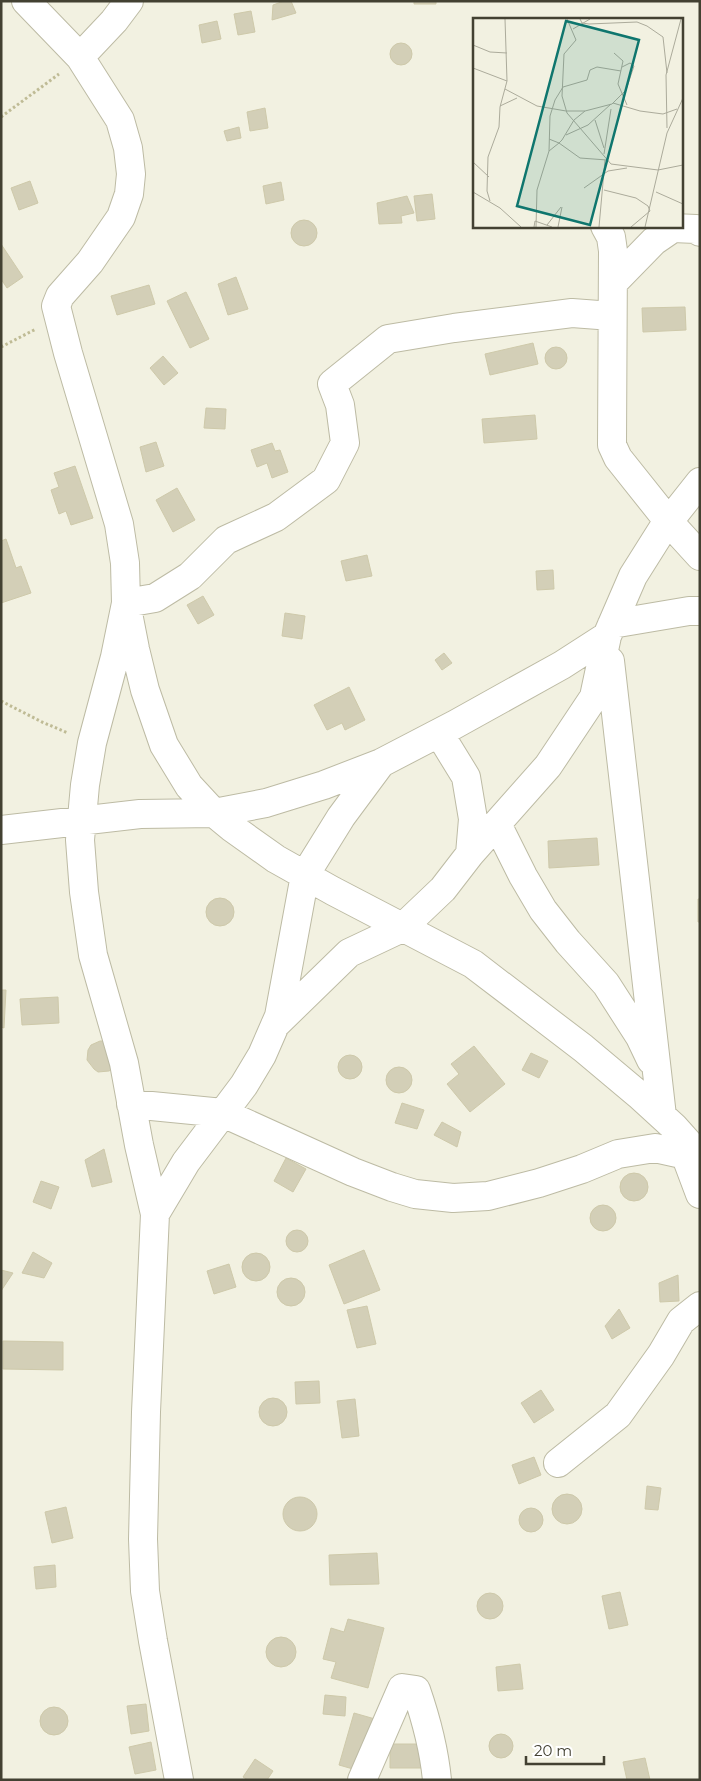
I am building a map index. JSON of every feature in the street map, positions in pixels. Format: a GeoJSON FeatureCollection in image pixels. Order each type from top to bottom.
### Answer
{"type":"FeatureCollection","features":[{"type":"Feature","properties":{"kind":"street"},"geometry":{"type":"LineString","coordinates":[[26,1],[80,57],[120,120],[128,148],[131,174],[129,194],[121,217],[90,262],[60,296],[56,306],[68,353],[120,524],[125,563],[126,603],[145,690],[164,745],[189,786],[214,813],[276,859],[340,896],[473,964],[583,1048],[674,1127],[695,1156],[700,1194]]}},
{"type":"Feature","properties":{"kind":"street"},"geometry":{"type":"LineString","coordinates":[[80,57],[114,21],[129,1]]}},
{"type":"Feature","properties":{"kind":"street"},"geometry":{"type":"LineString","coordinates":[[607,228],[611,237],[613,251],[612,446],[618,458],[669,522],[700,556]]}},
{"type":"Feature","properties":{"kind":"street"},"geometry":{"type":"LineString","coordinates":[[613,283],[654,241],[673,228],[696,228],[700,232]]}},
{"type":"Feature","properties":{"kind":"street"},"geometry":{"type":"LineString","coordinates":[[126,603],[155,598],[190,576],[226,540],[276,517],[326,480],[344,443],[340,404],[332,384],[388,339],[454,328],[572,313],[612,316]]}},
{"type":"Feature","properties":{"kind":"street"},"geometry":{"type":"LineString","coordinates":[[275,1025],[349,953],[402,928],[443,889],[470,854],[548,766],[594,697],[610,630],[633,576],[669,522],[700,482]]}},
{"type":"Feature","properties":{"kind":"street"},"geometry":{"type":"LineString","coordinates":[[126,603],[115,657],[92,743],[80,840],[84,892],[93,955],[124,1063],[155,1214],[144,1465],[145,1592],[179,1780]]}},
{"type":"Feature","properties":{"kind":"street"},"geometry":{"type":"LineString","coordinates":[[1,830],[140,814],[214,813],[266,803],[324,785],[381,763],[439,733],[562,665],[610,630],[689,611],[700,611]]}},
{"type":"Feature","properties":{"kind":"street"},"geometry":{"type":"LineString","coordinates":[[610,630],[662,1116]]}},
{"type":"Feature","properties":{"kind":"street"},"geometry":{"type":"LineString","coordinates":[[439,733],[466,777],[473,819],[470,854]]}},
{"type":"Feature","properties":{"kind":"street"},"geometry":{"type":"LineString","coordinates":[[155,1214],[186,1162],[244,1085],[262,1054],[278,1016],[305,875],[341,817],[381,763]]}},
{"type":"Feature","properties":{"kind":"street"},"geometry":{"type":"LineString","coordinates":[[497,824],[523,876],[543,910],[568,942],[606,984],[640,1037],[658,1074]]}},
{"type":"Feature","properties":{"kind":"street"},"geometry":{"type":"LineString","coordinates":[[131,1104],[223,1113],[344,1168],[385,1184],[415,1194],[454,1198],[488,1196],[540,1183],[582,1169],[618,1154],[655,1148],[695,1156]]}},
{"type":"Feature","properties":{"kind":"street"},"geometry":{"type":"LineString","coordinates":[[558,1463],[618,1415],[681,1321],[700,1306]]}},
{"type":"Feature","properties":{"kind":"street"},"geometry":{"type":"LineString","coordinates":[[362,1780],[402,1688],[416,1690],[435,1757],[437,1780]]}},
{"type":"Feature","properties":{"kind":"path"},"geometry":{"type":"LineString","coordinates":[[1,117],[38,91],[80,57]]}},
{"type":"Feature","properties":{"kind":"path"},"geometry":{"type":"LineString","coordinates":[[1,347],[58,317]]}},
{"type":"Feature","properties":{"kind":"path"},"geometry":{"type":"LineString","coordinates":[[1,701],[42,722],[92,743]]}},
{"type":"Feature","properties":{"kind":"building"},"geometry":{"type":"Polygon","coordinates":[[[284,1],[291,1],[296,13],[272,20],[273,5],[284,1]]]}},
{"type":"Feature","properties":{"kind":"building"},"geometry":{"type":"Polygon","coordinates":[[[414,1],[436,1],[436,4],[414,4],[414,1]]]}},
{"type":"Feature","properties":{"kind":"building"},"geometry":{"type":"Polygon","coordinates":[[[251,11],[255,32],[238,35],[234,14],[251,11]]]}},
{"type":"Feature","properties":{"kind":"building"},"geometry":{"type":"Polygon","coordinates":[[[217,21],[221,39],[202,43],[199,25],[217,21]]]}},
{"type":"Feature","properties":{"kind":"building"},"geometry":{"type":"Polygon","coordinates":[[[401,43],[409,46],[412,54],[409,62],[401,65],[393,62],[390,54],[393,46],[401,43]]]}},
{"type":"Feature","properties":{"kind":"building"},"geometry":{"type":"Polygon","coordinates":[[[265,108],[268,128],[250,131],[247,112],[265,108]]]}},
{"type":"Feature","properties":{"kind":"building"},"geometry":{"type":"Polygon","coordinates":[[[239,127],[241,138],[227,141],[224,131],[239,127]]]}},
{"type":"Feature","properties":{"kind":"building"},"geometry":{"type":"Polygon","coordinates":[[[30,181],[38,203],[19,210],[11,188],[30,181]]]}},
{"type":"Feature","properties":{"kind":"building"},"geometry":{"type":"Polygon","coordinates":[[[281,182],[284,200],[266,204],[263,186],[281,182]]]}},
{"type":"Feature","properties":{"kind":"building"},"geometry":{"type":"Polygon","coordinates":[[[432,194],[435,219],[417,221],[414,196],[432,194]]]}},
{"type":"Feature","properties":{"kind":"building"},"geometry":{"type":"Polygon","coordinates":[[[407,196],[414,213],[401,216],[402,223],[379,224],[377,203],[407,196]]]}},
{"type":"Feature","properties":{"kind":"building"},"geometry":{"type":"Polygon","coordinates":[[[304,220],[313,224],[317,233],[313,242],[304,246],[295,242],[291,233],[295,224],[304,220]]]}},
{"type":"Feature","properties":{"kind":"building"},"geometry":{"type":"Polygon","coordinates":[[[1,244],[23,277],[7,288],[1,279],[1,244]]]}},
{"type":"Feature","properties":{"kind":"building"},"geometry":{"type":"Polygon","coordinates":[[[236,277],[248,309],[228,315],[218,284],[236,277]]]}},
{"type":"Feature","properties":{"kind":"building"},"geometry":{"type":"Polygon","coordinates":[[[149,285],[155,304],[117,315],[111,296],[149,285]]]}},
{"type":"Feature","properties":{"kind":"building"},"geometry":{"type":"Polygon","coordinates":[[[186,292],[209,339],[190,348],[167,301],[186,292]]]}},
{"type":"Feature","properties":{"kind":"building"},"geometry":{"type":"Polygon","coordinates":[[[685,307],[686,330],[643,332],[642,308],[685,307]]]}},
{"type":"Feature","properties":{"kind":"building"},"geometry":{"type":"Polygon","coordinates":[[[533,343],[538,364],[490,375],[485,354],[533,343]]]}},
{"type":"Feature","properties":{"kind":"building"},"geometry":{"type":"Polygon","coordinates":[[[556,347],[564,350],[567,358],[564,366],[556,369],[548,366],[545,358],[548,350],[556,347]]]}},
{"type":"Feature","properties":{"kind":"building"},"geometry":{"type":"Polygon","coordinates":[[[163,356],[178,373],[164,385],[150,368],[163,356]]]}},
{"type":"Feature","properties":{"kind":"building"},"geometry":{"type":"Polygon","coordinates":[[[206,408],[226,409],[225,429],[204,428],[206,408]]]}},
{"type":"Feature","properties":{"kind":"building"},"geometry":{"type":"Polygon","coordinates":[[[535,415],[537,439],[484,443],[482,419],[535,415]]]}},
{"type":"Feature","properties":{"kind":"building"},"geometry":{"type":"Polygon","coordinates":[[[156,442],[164,466],[146,472],[140,447],[156,442]]]}},
{"type":"Feature","properties":{"kind":"building"},"geometry":{"type":"Polygon","coordinates":[[[272,443],[275,451],[280,450],[288,472],[272,478],[267,463],[257,467],[251,450],[272,443]]]}},
{"type":"Feature","properties":{"kind":"building"},"geometry":{"type":"Polygon","coordinates":[[[75,466],[93,518],[71,525],[66,511],[59,514],[51,490],[59,487],[54,473],[75,466]]]}},
{"type":"Feature","properties":{"kind":"building"},"geometry":{"type":"Polygon","coordinates":[[[177,488],[195,520],[173,532],[156,500],[177,488]]]}},
{"type":"Feature","properties":{"kind":"building"},"geometry":{"type":"Polygon","coordinates":[[[6,539],[16,568],[21,566],[31,593],[1,603],[1,541],[6,539]]]}},
{"type":"Feature","properties":{"kind":"building"},"geometry":{"type":"Polygon","coordinates":[[[367,555],[372,576],[346,581],[341,561],[367,555]]]}},
{"type":"Feature","properties":{"kind":"building"},"geometry":{"type":"Polygon","coordinates":[[[553,570],[554,589],[537,590],[536,571],[553,570]]]}},
{"type":"Feature","properties":{"kind":"building"},"geometry":{"type":"Polygon","coordinates":[[[203,596],[214,615],[198,624],[187,605],[203,596]]]}},
{"type":"Feature","properties":{"kind":"building"},"geometry":{"type":"Polygon","coordinates":[[[285,613],[305,616],[302,639],[282,636],[285,613]]]}},
{"type":"Feature","properties":{"kind":"building"},"geometry":{"type":"Polygon","coordinates":[[[444,653],[452,663],[442,670],[435,660],[444,653]]]}},
{"type":"Feature","properties":{"kind":"building"},"geometry":{"type":"Polygon","coordinates":[[[349,687],[365,720],[345,730],[342,723],[327,730],[314,705],[349,687]]]}},
{"type":"Feature","properties":{"kind":"building"},"geometry":{"type":"Polygon","coordinates":[[[597,838],[599,865],[549,868],[548,841],[597,838]]]}},
{"type":"Feature","properties":{"kind":"building"},"geometry":{"type":"Polygon","coordinates":[[[220,898],[230,902],[234,912],[230,922],[220,926],[210,922],[206,912],[210,902],[220,898]]]}},
{"type":"Feature","properties":{"kind":"building"},"geometry":{"type":"Polygon","coordinates":[[[698,899],[700,899],[700,922],[698,922],[698,899]]]}},
{"type":"Feature","properties":{"kind":"building"},"geometry":{"type":"Polygon","coordinates":[[[1,990],[6,990],[4,1028],[1,1027],[1,990]]]}},
{"type":"Feature","properties":{"kind":"building"},"geometry":{"type":"Polygon","coordinates":[[[58,997],[59,1023],[22,1025],[20,999],[58,997]]]}},
{"type":"Feature","properties":{"kind":"building"},"geometry":{"type":"Polygon","coordinates":[[[105,1041],[114,1068],[109,1071],[98,1072],[87,1060],[88,1050],[91,1045],[105,1041]]]}},
{"type":"Feature","properties":{"kind":"building"},"geometry":{"type":"Polygon","coordinates":[[[474,1046],[505,1084],[470,1112],[447,1084],[459,1074],[451,1064],[474,1046]]]}},
{"type":"Feature","properties":{"kind":"building"},"geometry":{"type":"Polygon","coordinates":[[[531,1053],[548,1061],[539,1078],[522,1070],[531,1053]]]}},
{"type":"Feature","properties":{"kind":"building"},"geometry":{"type":"Polygon","coordinates":[[[350,1055],[359,1058],[362,1067],[359,1076],[350,1079],[341,1076],[338,1067],[341,1058],[350,1055]]]}},
{"type":"Feature","properties":{"kind":"building"},"geometry":{"type":"Polygon","coordinates":[[[399,1067],[408,1071],[412,1080],[408,1089],[399,1093],[390,1089],[386,1080],[390,1071],[399,1067]]]}},
{"type":"Feature","properties":{"kind":"building"},"geometry":{"type":"Polygon","coordinates":[[[402,1103],[424,1110],[417,1129],[395,1123],[402,1103]]]}},
{"type":"Feature","properties":{"kind":"building"},"geometry":{"type":"Polygon","coordinates":[[[442,1122],[461,1132],[457,1147],[434,1135],[442,1122]]]}},
{"type":"Feature","properties":{"kind":"building"},"geometry":{"type":"Polygon","coordinates":[[[104,1149],[112,1182],[92,1187],[85,1160],[104,1149]]]}},
{"type":"Feature","properties":{"kind":"building"},"geometry":{"type":"Polygon","coordinates":[[[286,1158],[306,1169],[293,1192],[274,1181],[286,1158]]]}},
{"type":"Feature","properties":{"kind":"building"},"geometry":{"type":"Polygon","coordinates":[[[634,1173],[644,1177],[648,1187],[644,1197],[634,1201],[624,1197],[620,1187],[624,1177],[634,1173]]]}},
{"type":"Feature","properties":{"kind":"building"},"geometry":{"type":"Polygon","coordinates":[[[41,1181],[59,1187],[51,1209],[33,1202],[41,1181]]]}},
{"type":"Feature","properties":{"kind":"building"},"geometry":{"type":"Polygon","coordinates":[[[603,1205],[612,1209],[616,1218],[612,1227],[603,1231],[594,1227],[590,1218],[594,1209],[603,1205]]]}},
{"type":"Feature","properties":{"kind":"building"},"geometry":{"type":"Polygon","coordinates":[[[293,1230],[301,1230],[308,1237],[308,1245],[301,1252],[293,1252],[286,1245],[286,1237],[293,1230]]]}},
{"type":"Feature","properties":{"kind":"building"},"geometry":{"type":"Polygon","coordinates":[[[364,1250],[380,1290],[344,1304],[329,1265],[364,1250]]]}},
{"type":"Feature","properties":{"kind":"building"},"geometry":{"type":"Polygon","coordinates":[[[33,1252],[52,1263],[44,1278],[22,1273],[33,1252]]]}},
{"type":"Feature","properties":{"kind":"building"},"geometry":{"type":"Polygon","coordinates":[[[256,1253],[266,1257],[270,1267],[266,1277],[256,1281],[246,1277],[242,1267],[246,1257],[256,1253]]]}},
{"type":"Feature","properties":{"kind":"building"},"geometry":{"type":"Polygon","coordinates":[[[229,1264],[236,1287],[214,1294],[207,1271],[229,1264]]]}},
{"type":"Feature","properties":{"kind":"building"},"geometry":{"type":"Polygon","coordinates":[[[1,1270],[13,1273],[1,1291],[1,1270]]]}},
{"type":"Feature","properties":{"kind":"building"},"geometry":{"type":"Polygon","coordinates":[[[678,1275],[679,1301],[660,1302],[659,1283],[678,1275]]]}},
{"type":"Feature","properties":{"kind":"building"},"geometry":{"type":"Polygon","coordinates":[[[291,1278],[301,1282],[305,1292],[301,1302],[291,1306],[281,1302],[277,1292],[281,1282],[291,1278]]]}},
{"type":"Feature","properties":{"kind":"building"},"geometry":{"type":"Polygon","coordinates":[[[367,1306],[376,1344],[357,1348],[347,1310],[367,1306]]]}},
{"type":"Feature","properties":{"kind":"building"},"geometry":{"type":"Polygon","coordinates":[[[619,1309],[630,1328],[612,1339],[605,1326],[619,1309]]]}},
{"type":"Feature","properties":{"kind":"building"},"geometry":{"type":"Polygon","coordinates":[[[3,1341],[63,1342],[63,1370],[3,1369],[3,1341]]]}},
{"type":"Feature","properties":{"kind":"building"},"geometry":{"type":"Polygon","coordinates":[[[319,1381],[320,1403],[296,1404],[295,1382],[319,1381]]]}},
{"type":"Feature","properties":{"kind":"building"},"geometry":{"type":"Polygon","coordinates":[[[541,1390],[554,1410],[534,1423],[521,1403],[541,1390]]]}},
{"type":"Feature","properties":{"kind":"building"},"geometry":{"type":"Polygon","coordinates":[[[273,1398],[283,1402],[287,1412],[283,1422],[273,1426],[263,1422],[259,1412],[263,1402],[273,1398]]]}},
{"type":"Feature","properties":{"kind":"building"},"geometry":{"type":"Polygon","coordinates":[[[355,1399],[359,1436],[342,1438],[337,1401],[355,1399]]]}},
{"type":"Feature","properties":{"kind":"building"},"geometry":{"type":"Polygon","coordinates":[[[534,1457],[541,1475],[519,1484],[512,1465],[534,1457]]]}},
{"type":"Feature","properties":{"kind":"building"},"geometry":{"type":"Polygon","coordinates":[[[647,1486],[661,1488],[658,1510],[645,1509],[647,1486]]]}},
{"type":"Feature","properties":{"kind":"building"},"geometry":{"type":"Polygon","coordinates":[[[567,1494],[573,1495],[581,1503],[581,1515],[573,1523],[567,1524],[561,1523],[553,1515],[552,1509],[553,1503],[561,1495],[567,1494]]]}},
{"type":"Feature","properties":{"kind":"building"},"geometry":{"type":"Polygon","coordinates":[[[300,1497],[312,1502],[317,1514],[312,1526],[300,1531],[288,1526],[283,1514],[288,1502],[300,1497]]]}},
{"type":"Feature","properties":{"kind":"building"},"geometry":{"type":"Polygon","coordinates":[[[66,1507],[73,1538],[52,1543],[45,1512],[66,1507]]]}},
{"type":"Feature","properties":{"kind":"building"},"geometry":{"type":"Polygon","coordinates":[[[531,1508],[540,1511],[543,1520],[540,1529],[531,1532],[522,1529],[519,1520],[522,1511],[531,1508]]]}},
{"type":"Feature","properties":{"kind":"building"},"geometry":{"type":"Polygon","coordinates":[[[377,1553],[379,1584],[330,1585],[329,1555],[377,1553]]]}},
{"type":"Feature","properties":{"kind":"building"},"geometry":{"type":"Polygon","coordinates":[[[55,1565],[56,1587],[36,1589],[34,1567],[55,1565]]]}},
{"type":"Feature","properties":{"kind":"building"},"geometry":{"type":"Polygon","coordinates":[[[620,1592],[628,1625],[609,1629],[602,1596],[620,1592]]]}},
{"type":"Feature","properties":{"kind":"building"},"geometry":{"type":"Polygon","coordinates":[[[490,1593],[499,1597],[503,1606],[499,1615],[490,1619],[481,1615],[477,1606],[481,1597],[490,1593]]]}},
{"type":"Feature","properties":{"kind":"building"},"geometry":{"type":"Polygon","coordinates":[[[348,1619],[384,1628],[368,1688],[331,1678],[336,1662],[323,1659],[331,1628],[344,1632],[348,1619]]]}},
{"type":"Feature","properties":{"kind":"building"},"geometry":{"type":"Polygon","coordinates":[[[281,1637],[287,1638],[295,1646],[295,1658],[287,1666],[281,1667],[275,1666],[267,1658],[266,1652],[267,1646],[275,1638],[281,1637]]]}},
{"type":"Feature","properties":{"kind":"building"},"geometry":{"type":"Polygon","coordinates":[[[520,1664],[523,1689],[498,1691],[496,1667],[520,1664]]]}},
{"type":"Feature","properties":{"kind":"building"},"geometry":{"type":"Polygon","coordinates":[[[325,1695],[346,1697],[345,1716],[323,1714],[325,1695]]]}},
{"type":"Feature","properties":{"kind":"building"},"geometry":{"type":"Polygon","coordinates":[[[146,1704],[149,1731],[131,1734],[127,1706],[146,1704]]]}},
{"type":"Feature","properties":{"kind":"building"},"geometry":{"type":"Polygon","coordinates":[[[54,1707],[64,1711],[68,1721],[64,1731],[54,1735],[44,1731],[40,1721],[44,1711],[54,1707]]]}},
{"type":"Feature","properties":{"kind":"building"},"geometry":{"type":"Polygon","coordinates":[[[354,1713],[375,1719],[360,1771],[339,1765],[354,1713]]]}},
{"type":"Feature","properties":{"kind":"building"},"geometry":{"type":"Polygon","coordinates":[[[501,1734],[509,1738],[513,1746],[509,1754],[501,1758],[493,1754],[489,1746],[493,1738],[501,1734]]]}},
{"type":"Feature","properties":{"kind":"building"},"geometry":{"type":"Polygon","coordinates":[[[151,1742],[156,1770],[135,1774],[129,1747],[151,1742]]]}},
{"type":"Feature","properties":{"kind":"building"},"geometry":{"type":"Polygon","coordinates":[[[390,1744],[426,1744],[426,1768],[390,1768],[390,1744]]]}},
{"type":"Feature","properties":{"kind":"building"},"geometry":{"type":"Polygon","coordinates":[[[645,1758],[650,1780],[627,1780],[623,1762],[645,1758]]]}},
{"type":"Feature","properties":{"kind":"building"},"geometry":{"type":"Polygon","coordinates":[[[255,1759],[273,1771],[267,1780],[248,1780],[243,1777],[255,1759]]]}}]}
